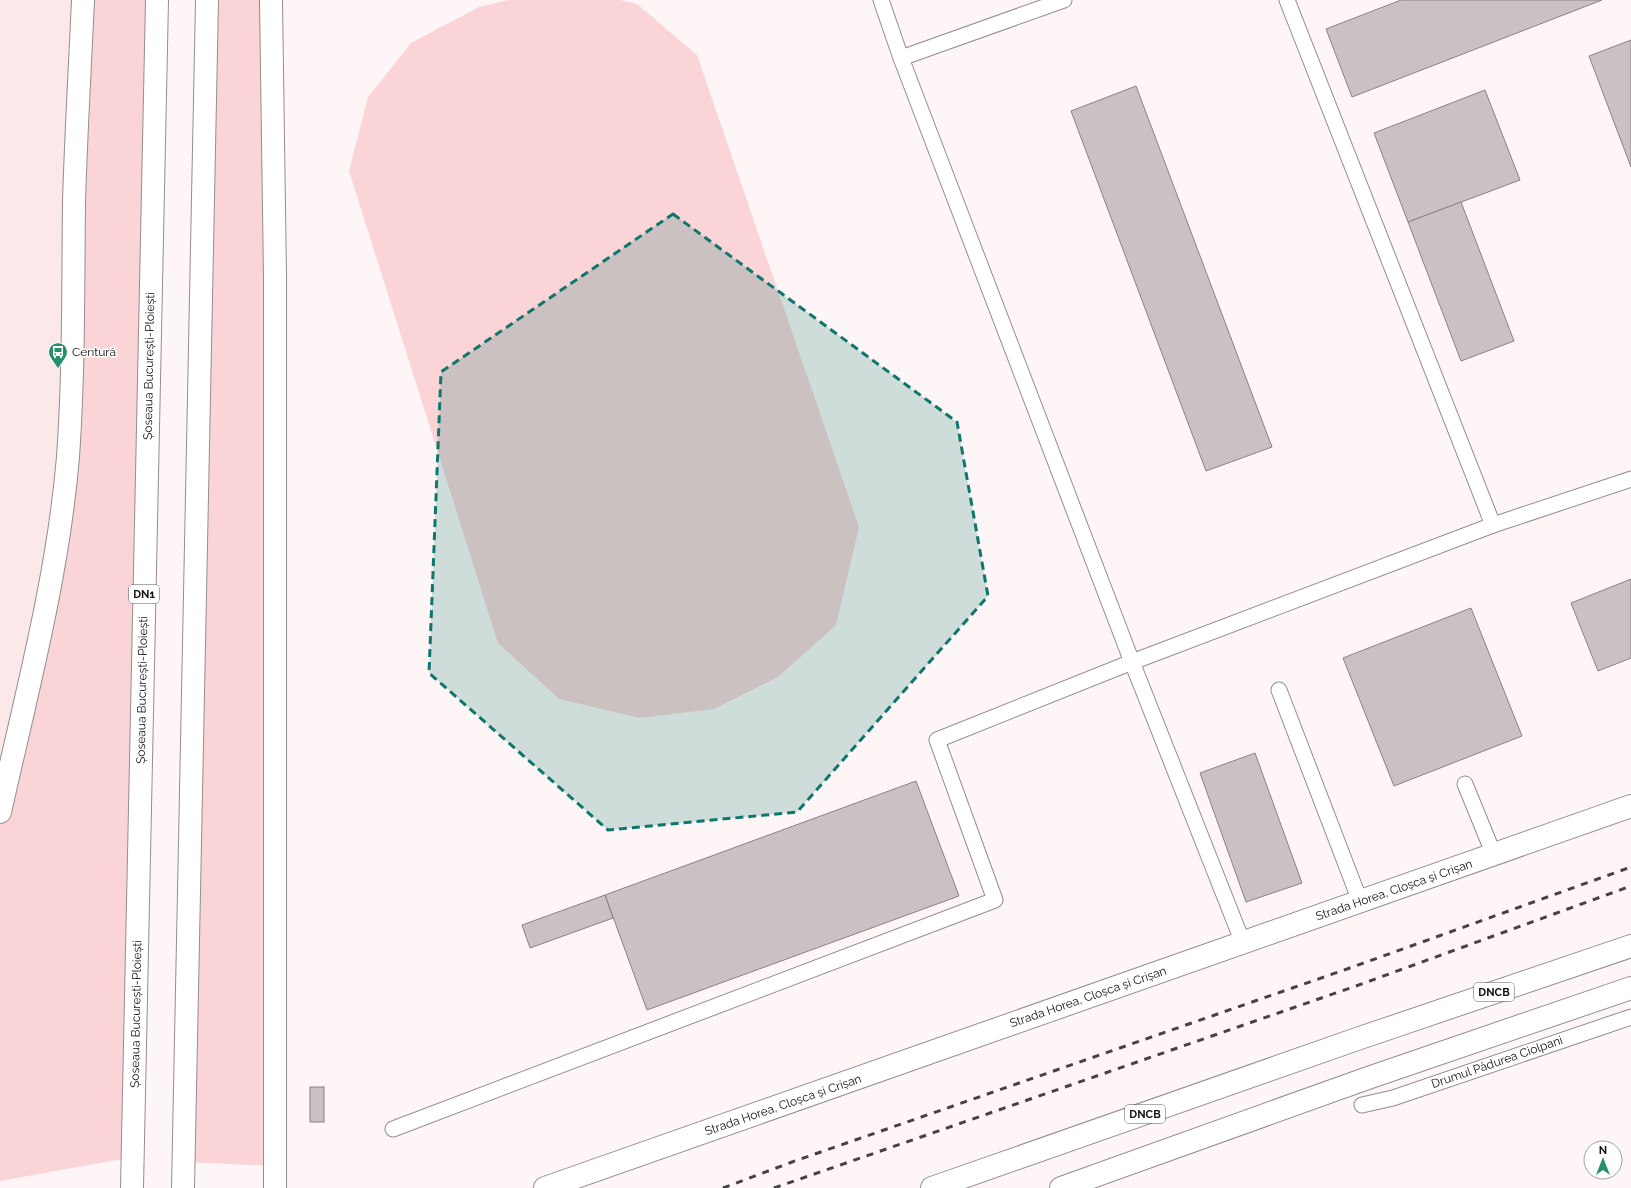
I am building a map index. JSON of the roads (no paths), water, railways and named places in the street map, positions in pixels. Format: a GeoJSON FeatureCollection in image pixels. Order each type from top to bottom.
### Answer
{"type":"FeatureCollection","features":[{"type":"Feature","properties":{"kind":"main road"},"geometry":{"type":"LineString","coordinates":[[0,812],[48,592],[60,522],[68,457],[75,178],[83,0]]}},
{"type":"Feature","properties":{"kind":"main road","name":"Șoseaua București-Ploiești"},"geometry":{"type":"LineString","coordinates":[[132,1188],[157,0]]}},
{"type":"Feature","properties":{"kind":"main road"},"geometry":{"type":"LineString","coordinates":[[183,1188],[207,0]]}},
{"type":"Feature","properties":{"kind":"main road"},"geometry":{"type":"LineString","coordinates":[[271,0],[275,277],[275,1188]]}},
{"type":"Feature","properties":{"kind":"main road","name":"Strada Horea, Cloșca și Crișan"},"geometry":{"type":"LineString","coordinates":[[545,1188],[1631,806]]}},
{"type":"Feature","properties":{"kind":"main road","name":"DNCB"},"geometry":{"type":"LineString","coordinates":[[932,1188],[1357,1039],[1631,946]]}},
{"type":"Feature","properties":{"kind":"main road"},"geometry":{"type":"LineString","coordinates":[[1061,1188],[1368,1078],[1631,988]]}},
{"type":"Feature","properties":{"kind":"lane"},"geometry":{"type":"LineString","coordinates":[[881,0],[901,58],[1132,662],[1243,943]]}},
{"type":"Feature","properties":{"kind":"lane"},"geometry":{"type":"LineString","coordinates":[[901,58],[1064,0]]}},
{"type":"Feature","properties":{"kind":"lane"},"geometry":{"type":"LineString","coordinates":[[1287,0],[1493,525]]}},
{"type":"Feature","properties":{"kind":"lane"},"geometry":{"type":"LineString","coordinates":[[393,1129],[995,900],[937,740],[1132,662],[1493,525],[1631,479]]}},
{"type":"Feature","properties":{"kind":"lane"},"geometry":{"type":"LineString","coordinates":[[1279,690],[1360,901]]}},
{"type":"Feature","properties":{"kind":"lane"},"geometry":{"type":"LineString","coordinates":[[1465,784],[1494,855]]}},
{"type":"Feature","properties":{"kind":"lane","name":"Drumul Pădurea Ciolpani"},"geometry":{"type":"LineString","coordinates":[[1362,1105],[1393,1098],[1631,1017]]}},
{"type":"Feature","properties":{"kind":"railway"},"geometry":{"type":"LineString","coordinates":[[723,1188],[792,1162],[1347,969],[1631,867]]}},
{"type":"Feature","properties":{"kind":"railway"},"geometry":{"type":"LineString","coordinates":[[774,1188],[1356,986],[1631,886]]}},
{"type":"Feature","properties":{"kind":"place","name":"Centură"},"geometry":{"type":"Point","coordinates":[58,369]}}]}
